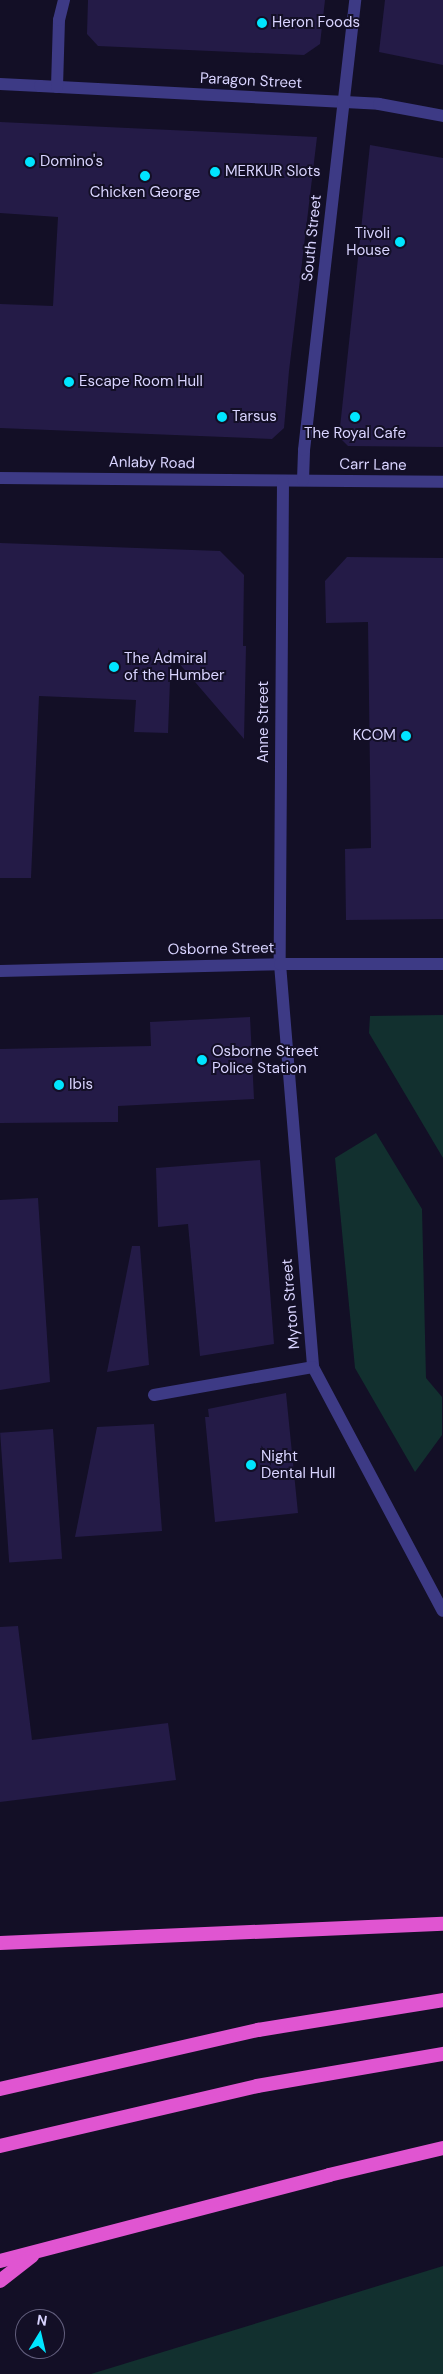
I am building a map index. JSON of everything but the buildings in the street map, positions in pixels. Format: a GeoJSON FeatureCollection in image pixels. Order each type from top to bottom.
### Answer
{"type":"FeatureCollection","features":[{"type":"Feature","properties":{"kind":"highway"},"geometry":{"type":"LineString","coordinates":[[4,1941],[443,1924]]}},
{"type":"Feature","properties":{"kind":"highway"},"geometry":{"type":"LineString","coordinates":[[0,2089],[258,2030],[443,2000]]}},
{"type":"Feature","properties":{"kind":"highway"},"geometry":{"type":"LineString","coordinates":[[0,2146],[257,2086],[443,2054]]}},
{"type":"Feature","properties":{"kind":"highway"},"geometry":{"type":"LineString","coordinates":[[0,2261],[329,2175],[443,2148]]}},
{"type":"Feature","properties":{"kind":"highway"},"geometry":{"type":"LineString","coordinates":[[0,2281],[36,2252]]}},
{"type":"Feature","properties":{"kind":"street"},"geometry":{"type":"LineString","coordinates":[[57,86],[59,20],[64,0]]}},
{"type":"Feature","properties":{"kind":"street","name":"South Street"},"geometry":{"type":"LineString","coordinates":[[303,480],[304,450],[355,0]]}},
{"type":"Feature","properties":{"kind":"street","name":"Paragon Street"},"geometry":{"type":"LineString","coordinates":[[0,84],[379,104],[443,116]]}},
{"type":"Feature","properties":{"kind":"street","name":"Anlaby Road"},"geometry":{"type":"LineString","coordinates":[[0,478],[303,480]]}},
{"type":"Feature","properties":{"kind":"street","name":"Carr Lane"},"geometry":{"type":"LineString","coordinates":[[303,480],[443,482]]}},
{"type":"Feature","properties":{"kind":"street","name":"Anne Street"},"geometry":{"type":"LineString","coordinates":[[280,964],[283,481]]}},
{"type":"Feature","properties":{"kind":"street","name":"Osborne Street"},"geometry":{"type":"LineString","coordinates":[[0,971],[280,964],[443,964]]}},
{"type":"Feature","properties":{"kind":"street","name":"Myton Street"},"geometry":{"type":"LineString","coordinates":[[280,964],[313,1367],[443,1611]]}},
{"type":"Feature","properties":{"kind":"street"},"geometry":{"type":"LineString","coordinates":[[154,1395],[313,1367]]}},
{"type":"Feature","properties":{"kind":"green space"},"geometry":{"type":"Polygon","coordinates":[[[443,1015],[443,1158],[369,1033],[370,1016],[443,1015]]]}},
{"type":"Feature","properties":{"kind":"green space"},"geometry":{"type":"Polygon","coordinates":[[[376,1133],[422,1209],[426,1378],[442,1397],[442,1435],[415,1472],[355,1368],[335,1158],[376,1133]]]}},
{"type":"Feature","properties":{"kind":"green space"},"geometry":{"type":"Polygon","coordinates":[[[443,2266],[443,2374],[91,2374],[443,2266]]]}},
{"type":"Feature","properties":{"kind":"place","name":"Heron Foods"},"geometry":{"type":"Point","coordinates":[262,23]}},
{"type":"Feature","properties":{"kind":"place","name":"Domino's"},"geometry":{"type":"Point","coordinates":[30,162]}},
{"type":"Feature","properties":{"kind":"place","name":"MERKUR Slots"},"geometry":{"type":"Point","coordinates":[215,172]}},
{"type":"Feature","properties":{"kind":"place","name":"Chicken George"},"geometry":{"type":"Point","coordinates":[145,176]}},
{"type":"Feature","properties":{"kind":"place","name":"Tivoli House"},"geometry":{"type":"Point","coordinates":[400,242]}},
{"type":"Feature","properties":{"kind":"place","name":"Escape Room Hull"},"geometry":{"type":"Point","coordinates":[69,382]}},
{"type":"Feature","properties":{"kind":"place","name":"Tarsus"},"geometry":{"type":"Point","coordinates":[222,417]}},
{"type":"Feature","properties":{"kind":"place","name":"The Royal Cafe"},"geometry":{"type":"Point","coordinates":[355,417]}},
{"type":"Feature","properties":{"kind":"place","name":"The Admiral of the Humber"},"geometry":{"type":"Point","coordinates":[114,667]}},
{"type":"Feature","properties":{"kind":"place","name":"KCOM"},"geometry":{"type":"Point","coordinates":[406,736]}},
{"type":"Feature","properties":{"kind":"place","name":"Osborne Street Police Station"},"geometry":{"type":"Point","coordinates":[202,1060]}},
{"type":"Feature","properties":{"kind":"place","name":"Ibis"},"geometry":{"type":"Point","coordinates":[59,1085]}},
{"type":"Feature","properties":{"kind":"place","name":"Night Dental Hull"},"geometry":{"type":"Point","coordinates":[251,1465]}}]}
